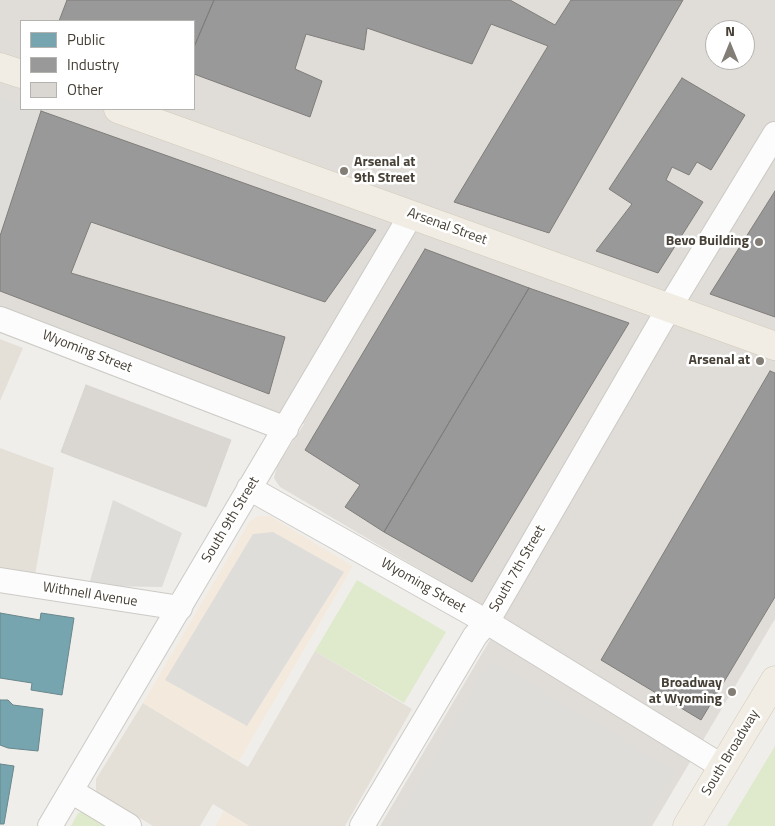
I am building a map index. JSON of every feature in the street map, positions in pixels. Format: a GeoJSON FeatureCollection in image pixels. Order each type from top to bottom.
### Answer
{"type":"FeatureCollection","features":[{"type":"Feature","properties":{"kind":"main road"},"geometry":{"type":"LineString","coordinates":[[0,66],[20,74]]}},
{"type":"Feature","properties":{"kind":"main road","name":"Arsenal Street"},"geometry":{"type":"LineString","coordinates":[[121,110],[775,346]]}},
{"type":"Feature","properties":{"kind":"main road","name":"South Broadway"},"geometry":{"type":"LineString","coordinates":[[687,826],[775,680]]}},
{"type":"Feature","properties":{"kind":"street","name":"South 7th Street"},"geometry":{"type":"LineString","coordinates":[[362,826],[475,636],[487,622],[669,308],[775,134]]}},
{"type":"Feature","properties":{"kind":"street","name":"South 9th Street"},"geometry":{"type":"LineString","coordinates":[[50,826],[411,215]]}},
{"type":"Feature","properties":{"kind":"street","name":"Wyoming Street"},"geometry":{"type":"LineString","coordinates":[[0,319],[286,429]]}},
{"type":"Feature","properties":{"kind":"street","name":"Wyoming Street"},"geometry":{"type":"LineString","coordinates":[[249,488],[487,622],[723,767]]}},
{"type":"Feature","properties":{"kind":"street","name":"Withnell Avenue"},"geometry":{"type":"LineString","coordinates":[[0,580],[180,608]]}},
{"type":"Feature","properties":{"kind":"street"},"geometry":{"type":"LineString","coordinates":[[71,791],[129,826]]}},
{"type":"Feature","properties":{"kind":"shaded area"},"geometry":{"type":"Polygon","coordinates":[[[0,0],[775,0],[775,619],[652,826],[380,826],[503,618],[280,487],[274,478],[277,466],[304,424],[0,306],[0,0]]]}},
{"type":"Feature","properties":{"kind":"shaded area"},"geometry":{"type":"Polygon","coordinates":[[[0,97],[20,104],[20,110],[41,111],[0,236],[0,97]]]}},
{"type":"Feature","properties":{"kind":"shaded area"},"geometry":{"type":"Polygon","coordinates":[[[0,339],[23,348],[0,401],[0,339]]]}},
{"type":"Feature","properties":{"kind":"shaded area"},"geometry":{"type":"Polygon","coordinates":[[[0,448],[54,468],[35,575],[0,580],[0,448]]]}},
{"type":"Feature","properties":{"kind":"shaded area"},"geometry":{"type":"Polygon","coordinates":[[[113,500],[182,533],[162,587],[97,586],[90,581],[113,500]]]}},
{"type":"Feature","properties":{"kind":"shaded area"},"geometry":{"type":"Polygon","coordinates":[[[258,516],[270,516],[353,566],[239,761],[143,703],[249,522],[258,516]]]}},
{"type":"Feature","properties":{"kind":"shaded area"},"geometry":{"type":"Polygon","coordinates":[[[273,532],[344,572],[247,726],[165,680],[253,534],[273,532]]]}},
{"type":"Feature","properties":{"kind":"shaded area"},"geometry":{"type":"Polygon","coordinates":[[[315,651],[412,709],[345,826],[249,826],[213,804],[200,826],[153,826],[96,792],[96,779],[143,703],[248,767],[315,651]]]}},
{"type":"Feature","properties":{"kind":"shaded area"},"geometry":{"type":"Polygon","coordinates":[[[491,660],[675,771],[642,826],[394,826],[491,660]]]}},
{"type":"Feature","properties":{"kind":"shaded area"},"geometry":{"type":"Polygon","coordinates":[[[224,811],[249,826],[215,826],[224,811]]]}},
{"type":"Feature","properties":{"kind":"green space"},"geometry":{"type":"Polygon","coordinates":[[[357,580],[446,632],[404,703],[315,651],[357,580]]]}},
{"type":"Feature","properties":{"kind":"green space"},"geometry":{"type":"Polygon","coordinates":[[[775,746],[775,826],[727,826],[775,746]]]}},
{"type":"Feature","properties":{"kind":"green space"},"geometry":{"type":"Polygon","coordinates":[[[83,812],[108,826],[71,826],[78,813],[83,812]]]}},
{"type":"Feature","properties":{"kind":"building: Public"},"geometry":{"type":"Polygon","coordinates":[[[0,613],[40,620],[41,613],[74,618],[62,695],[31,690],[32,683],[0,678],[0,613]]]}},
{"type":"Feature","properties":{"kind":"building: Public"},"geometry":{"type":"Polygon","coordinates":[[[0,700],[8,700],[13,705],[43,709],[38,751],[8,748],[0,745],[0,700]]]}},
{"type":"Feature","properties":{"kind":"building: Public"},"geometry":{"type":"Polygon","coordinates":[[[0,764],[14,766],[4,824],[0,824],[0,764]]]}},
{"type":"Feature","properties":{"kind":"building: Industry"},"geometry":{"type":"Polygon","coordinates":[[[67,0],[214,0],[195,45],[195,20],[59,20],[67,0]]]}},
{"type":"Feature","properties":{"kind":"building: Industry"},"geometry":{"type":"Polygon","coordinates":[[[214,0],[510,0],[555,25],[571,0],[683,0],[549,233],[454,202],[548,46],[491,24],[472,64],[367,28],[364,50],[306,34],[295,69],[322,81],[310,117],[195,74],[195,45],[214,0]]]}},
{"type":"Feature","properties":{"kind":"building: Industry"},"geometry":{"type":"Polygon","coordinates":[[[682,78],[745,115],[711,170],[697,162],[689,175],[672,167],[666,180],[703,202],[658,273],[596,251],[632,204],[609,189],[682,78]]]}},
{"type":"Feature","properties":{"kind":"building: Industry"},"geometry":{"type":"Polygon","coordinates":[[[41,111],[376,230],[325,302],[91,222],[71,273],[285,337],[269,394],[0,291],[0,236],[41,111]]]}},
{"type":"Feature","properties":{"kind":"building: Industry","name":"Bevo Building"},"geometry":{"type":"Polygon","coordinates":[[[775,191],[775,317],[710,294],[775,191]]]}},
{"type":"Feature","properties":{"kind":"building: Industry"},"geometry":{"type":"Polygon","coordinates":[[[425,249],[529,288],[384,532],[345,507],[360,485],[305,450],[425,249]]]}},
{"type":"Feature","properties":{"kind":"building: Industry"},"geometry":{"type":"Polygon","coordinates":[[[529,288],[629,323],[472,582],[384,532],[529,288]]]}},
{"type":"Feature","properties":{"kind":"building: Industry"},"geometry":{"type":"Polygon","coordinates":[[[770,371],[775,373],[775,597],[701,720],[601,660],[770,371]]]}},
{"type":"Feature","properties":{"kind":"building: Other"},"geometry":{"type":"Polygon","coordinates":[[[86,385],[231,440],[206,507],[61,452],[86,385]]]}},
{"type":"Feature","properties":{"kind":"place","name":"Arsenal at 9th Street"},"geometry":{"type":"Point","coordinates":[344,171]}},
{"type":"Feature","properties":{"kind":"place","name":"Bevo Building"},"geometry":{"type":"Point","coordinates":[759,242]}},
{"type":"Feature","properties":{"kind":"place","name":"Arsenal at"},"geometry":{"type":"Point","coordinates":[760,361]}},
{"type":"Feature","properties":{"kind":"place","name":"Broadway at Wyoming"},"geometry":{"type":"Point","coordinates":[732,692]}}]}
